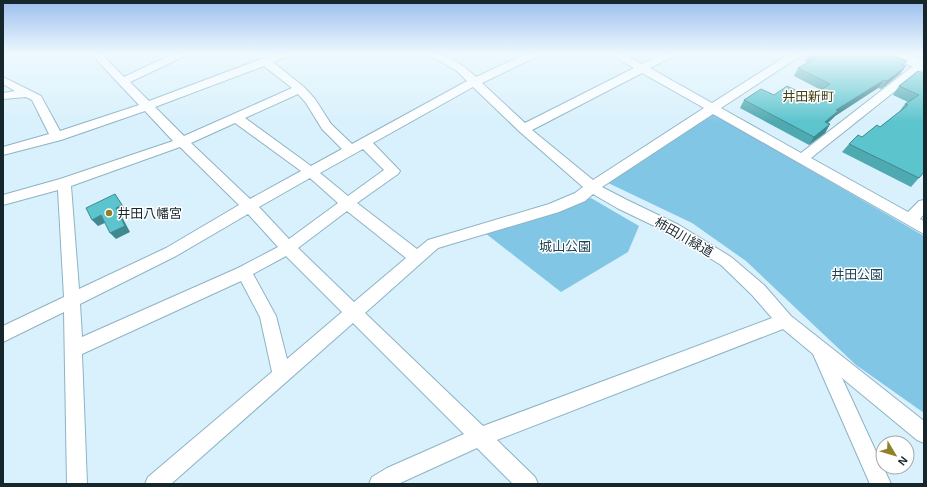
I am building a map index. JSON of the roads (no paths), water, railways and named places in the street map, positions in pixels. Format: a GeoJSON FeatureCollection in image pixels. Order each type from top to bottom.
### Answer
{"type":"FeatureCollection","features":[{"type":"Feature","properties":{"kind":"street"},"geometry":{"type":"LineString","coordinates":[[119,77],[182,142],[249,206],[288,248],[528,484]]}},
{"type":"Feature","properties":{"kind":"street"},"geometry":{"type":"LineString","coordinates":[[124,82],[132,77]]}},
{"type":"Feature","properties":{"kind":"street"},"geometry":{"type":"LineString","coordinates":[[3,150],[57,137],[148,106],[227,77]]}},
{"type":"Feature","properties":{"kind":"street"},"geometry":{"type":"LineString","coordinates":[[285,77],[300,89],[311,101],[326,126],[350,150]]}},
{"type":"Feature","properties":{"kind":"street","name":"柿田川緑道"},"geometry":{"type":"LineString","coordinates":[[469,77],[524,129],[592,187],[622,204],[674,229],[726,261],[758,290],[785,321],[924,433]]}},
{"type":"Feature","properties":{"kind":"street"},"geometry":{"type":"LineString","coordinates":[[3,334],[171,252],[249,206],[485,77]]}},
{"type":"Feature","properties":{"kind":"street"},"geometry":{"type":"LineString","coordinates":[[524,129],[625,77]]}},
{"type":"Feature","properties":{"kind":"street"},"geometry":{"type":"LineString","coordinates":[[657,77],[924,228]]}},
{"type":"Feature","properties":{"kind":"street"},"geometry":{"type":"LineString","coordinates":[[155,484],[433,244],[554,208],[580,196],[761,77]]}},
{"type":"Feature","properties":{"kind":"street"},"geometry":{"type":"LineString","coordinates":[[802,159],[909,77]]}},
{"type":"Feature","properties":{"kind":"street"},"geometry":{"type":"LineString","coordinates":[[3,80],[37,98],[57,137]]}},
{"type":"Feature","properties":{"kind":"street"},"geometry":{"type":"LineString","coordinates":[[3,200],[64,183],[182,142],[300,89]]}},
{"type":"Feature","properties":{"kind":"street"},"geometry":{"type":"LineString","coordinates":[[3,96],[28,93]]}},
{"type":"Feature","properties":{"kind":"street"},"geometry":{"type":"LineString","coordinates":[[235,117],[311,172],[417,258]]}},
{"type":"Feature","properties":{"kind":"street"},"geometry":{"type":"LineString","coordinates":[[74,349],[244,272],[288,248],[394,171],[365,143]]}},
{"type":"Feature","properties":{"kind":"street"},"geometry":{"type":"LineString","coordinates":[[64,183],[72,301],[78,484]]}},
{"type":"Feature","properties":{"kind":"street"},"geometry":{"type":"LineString","coordinates":[[910,220],[924,205]]}},
{"type":"Feature","properties":{"kind":"street"},"geometry":{"type":"LineString","coordinates":[[244,272],[268,316],[281,374]]}},
{"type":"Feature","properties":{"kind":"street"},"geometry":{"type":"LineString","coordinates":[[379,484],[394,475],[479,437],[785,321]]}},
{"type":"Feature","properties":{"kind":"street"},"geometry":{"type":"LineString","coordinates":[[820,348],[881,484]]}},
{"type":"Feature","properties":{"kind":"place","name":"井田八幡宮"},"geometry":{"type":"Point","coordinates":[109,213]}},
{"type":"Feature","properties":{"kind":"district","name":"井田新町"},"geometry":{"type":"Point","coordinates":[808,96]}},
{"type":"Feature","properties":{"kind":"park label","name":"城山公園"},"geometry":{"type":"Point","coordinates":[565,246]}},
{"type":"Feature","properties":{"kind":"park label","name":"井田公園"},"geometry":{"type":"Point","coordinates":[857,274]}}]}
